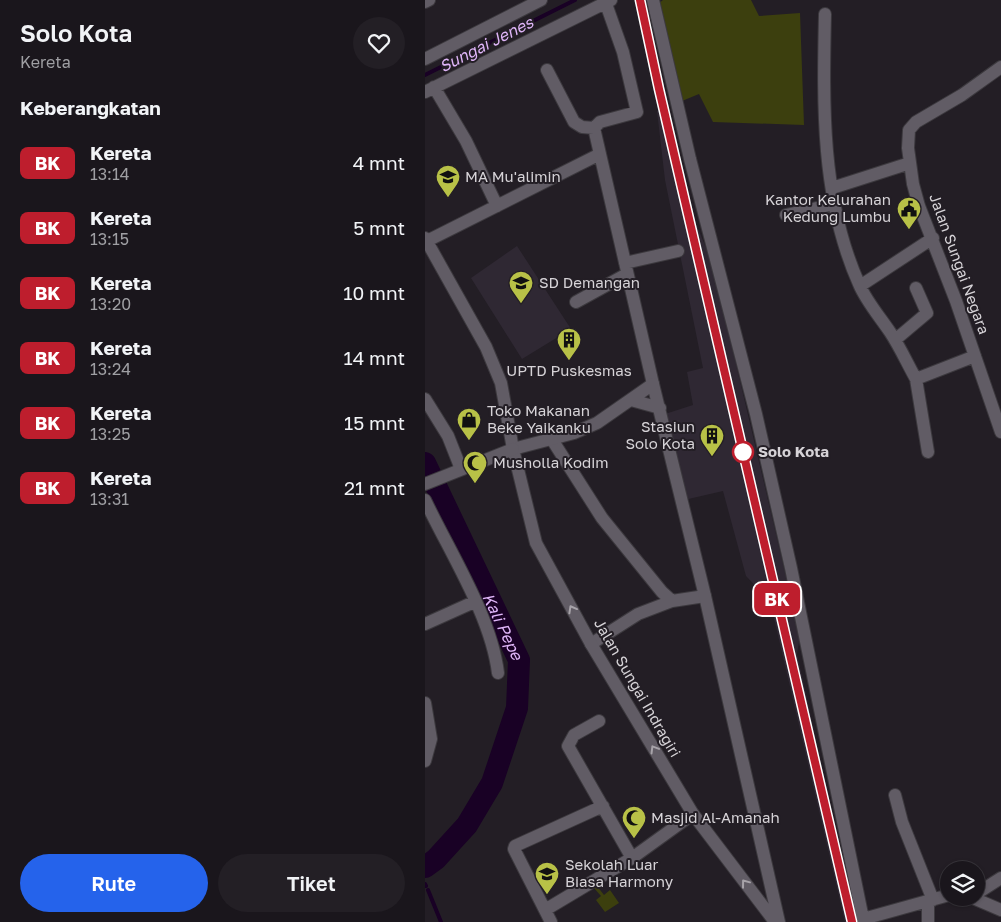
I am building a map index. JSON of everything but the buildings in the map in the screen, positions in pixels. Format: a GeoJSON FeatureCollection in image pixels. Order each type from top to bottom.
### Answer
{"type":"FeatureCollection","features":[{"type":"Feature","properties":{"kind":"street"},"geometry":{"type":"LineString","coordinates":[[425,2],[429,0]]}},
{"type":"Feature","properties":{"kind":"street"},"geometry":{"type":"LineString","coordinates":[[425,60],[541,0]]}},
{"type":"Feature","properties":{"kind":"street"},"geometry":{"type":"LineString","coordinates":[[653,0],[690,159],[758,424],[791,568],[863,921],[940,898]]}},
{"type":"Feature","properties":{"kind":"street"},"geometry":{"type":"LineString","coordinates":[[497,206],[467,142],[430,90],[608,1],[623,52],[637,112],[600,122],[594,128],[582,127],[575,122],[547,70]]}},
{"type":"Feature","properties":{"kind":"street"},"geometry":{"type":"LineString","coordinates":[[825,14],[824,113],[834,204],[859,286],[895,340],[916,379],[928,452]]}},
{"type":"Feature","properties":{"kind":"street","name":"Jalan Sungai Negara"},"geometry":{"type":"LineString","coordinates":[[1001,68],[912,125],[908,136],[910,162],[919,206],[933,238],[1001,432]]}},
{"type":"Feature","properties":{"kind":"street"},"geometry":{"type":"LineString","coordinates":[[594,128],[653,384],[705,596],[779,922]]}},
{"type":"Feature","properties":{"kind":"street"},"geometry":{"type":"LineString","coordinates":[[426,240],[600,154]]}},
{"type":"Feature","properties":{"kind":"street"},"geometry":{"type":"LineString","coordinates":[[831,188],[910,162]]}},
{"type":"Feature","properties":{"kind":"street"},"geometry":{"type":"LineString","coordinates":[[786,214],[834,204]]}},
{"type":"Feature","properties":{"kind":"street"},"geometry":{"type":"LineString","coordinates":[[859,286],[933,238]]}},
{"type":"Feature","properties":{"kind":"street","name":"Jalan Sungai Indragiri"},"geometry":{"type":"LineString","coordinates":[[426,240],[486,347],[501,383],[513,449],[537,543],[591,644],[693,814],[775,922]]}},
{"type":"Feature","properties":{"kind":"street"},"geometry":{"type":"LineString","coordinates":[[576,302],[626,268],[678,251]]}},
{"type":"Feature","properties":{"kind":"street"},"geometry":{"type":"LineString","coordinates":[[895,340],[927,313],[916,288]]}},
{"type":"Feature","properties":{"kind":"street"},"geometry":{"type":"LineString","coordinates":[[916,379],[975,356]]}},
{"type":"Feature","properties":{"kind":"street"},"geometry":{"type":"LineString","coordinates":[[425,484],[513,449],[574,433],[597,423],[653,384]]}},
{"type":"Feature","properties":{"kind":"street"},"geometry":{"type":"LineString","coordinates":[[425,399],[448,436],[458,471]]}},
{"type":"Feature","properties":{"kind":"street"},"geometry":{"type":"LineString","coordinates":[[631,400],[660,408]]}},
{"type":"Feature","properties":{"kind":"street"},"geometry":{"type":"LineString","coordinates":[[551,438],[602,518],[651,580],[672,601]]}},
{"type":"Feature","properties":{"kind":"street"},"geometry":{"type":"LineString","coordinates":[[425,500],[474,602],[496,653],[498,673]]}},
{"type":"Feature","properties":{"kind":"street"},"geometry":{"type":"LineString","coordinates":[[591,644],[639,614],[672,601],[705,596]]}},
{"type":"Feature","properties":{"kind":"street"},"geometry":{"type":"LineString","coordinates":[[425,624],[474,602]]}},
{"type":"Feature","properties":{"kind":"street"},"geometry":{"type":"LineString","coordinates":[[425,703],[431,739],[425,761]]}},
{"type":"Feature","properties":{"kind":"street"},"geometry":{"type":"LineString","coordinates":[[599,721],[574,735],[568,743],[632,858]]}},
{"type":"Feature","properties":{"kind":"street"},"geometry":{"type":"LineString","coordinates":[[895,795],[902,822],[931,901],[928,922]]}},
{"type":"Feature","properties":{"kind":"street"},"geometry":{"type":"LineString","coordinates":[[551,922],[514,849],[515,846],[603,806]]}},
{"type":"Feature","properties":{"kind":"street"},"geometry":{"type":"LineString","coordinates":[[545,910],[632,858],[693,814]]}},
{"type":"Feature","properties":{"kind":"street"},"geometry":{"type":"LineString","coordinates":[[985,888],[1001,878]]}},
{"type":"Feature","properties":{"kind":"street"},"geometry":{"type":"LineString","coordinates":[[985,903],[1001,910]]}},
{"type":"Feature","properties":{"kind":"shaded area"},"geometry":{"type":"Polygon","coordinates":[[[667,110],[696,224],[712,262],[800,636],[797,654],[856,922],[845,922],[770,601],[746,576],[723,491],[684,500],[665,414],[693,405],[687,372],[703,368],[665,180],[657,111],[667,110]]]}},
{"type":"Feature","properties":{"kind":"shaded area","name":"SD Demangan"},"geometry":{"type":"Polygon","coordinates":[[[517,246],[571,329],[522,359],[471,278],[517,246]]]}},
{"type":"Feature","properties":{"kind":"green space"},"geometry":{"type":"Polygon","coordinates":[[[663,0],[751,0],[759,16],[800,13],[804,125],[713,122],[699,94],[682,101],[659,3],[663,0]]]}},
{"type":"Feature","properties":{"kind":"green space"},"geometry":{"type":"Polygon","coordinates":[[[597,886],[604,895],[610,890],[619,903],[605,912],[596,900],[601,896],[594,888],[597,886]]]}},
{"type":"Feature","properties":{"kind":"waterway","name":"Sungai Jenes"},"geometry":{"type":"LineString","coordinates":[[425,75],[575,0]]}},
{"type":"Feature","properties":{"kind":"waterway","name":"Kali Pepe"},"geometry":{"type":"LineString","coordinates":[[425,463],[519,660],[517,708],[492,783],[467,825],[436,859],[425,867]]}},
{"type":"Feature","properties":{"kind":"waterway","name":"Kali Pepe"},"geometry":{"type":"LineString","coordinates":[[425,870],[436,859]]}},
{"type":"Feature","properties":{"kind":"waterway"},"geometry":{"type":"LineString","coordinates":[[428,890],[441,922]]}},
{"type":"Feature","properties":{"kind":"railway"},"geometry":{"type":"LineString","coordinates":[[640,0],[650,54],[853,922]]}},
{"type":"Feature","properties":{"kind":"train","name":"BK"},"geometry":{"type":"LineString","coordinates":[[640,0],[650,54],[852,922]]}},
{"type":"Feature","properties":{"kind":"place","name":"MA Mu'alimin"},"geometry":{"type":"Point","coordinates":[448,198]}},
{"type":"Feature","properties":{"kind":"place","name":"Kantor Kelurahan Kedung Lumbu"},"geometry":{"type":"Point","coordinates":[909,230]}},
{"type":"Feature","properties":{"kind":"place","name":"SD Demangan"},"geometry":{"type":"Point","coordinates":[521,304]}},
{"type":"Feature","properties":{"kind":"place","name":"UPTD Puskesmas"},"geometry":{"type":"Point","coordinates":[569,361]}},
{"type":"Feature","properties":{"kind":"place","name":"Toko Makanan Beke Yaikanku"},"geometry":{"type":"Point","coordinates":[469,441]}},
{"type":"Feature","properties":{"kind":"place","name":"Solo Kota"},"geometry":{"type":"Point","coordinates":[743,452]}},
{"type":"Feature","properties":{"kind":"place","name":"Stasiun Solo Kota"},"geometry":{"type":"Point","coordinates":[712,457]}},
{"type":"Feature","properties":{"kind":"place","name":"Musholla Kodim"},"geometry":{"type":"Point","coordinates":[475,484]}},
{"type":"Feature","properties":{"kind":"place","name":"Masjid Al-Amanah"},"geometry":{"type":"Point","coordinates":[634,839]}},
{"type":"Feature","properties":{"kind":"place","name":"Sekolah Luar Biasa Harmony"},"geometry":{"type":"Point","coordinates":[547,895]}}]}
